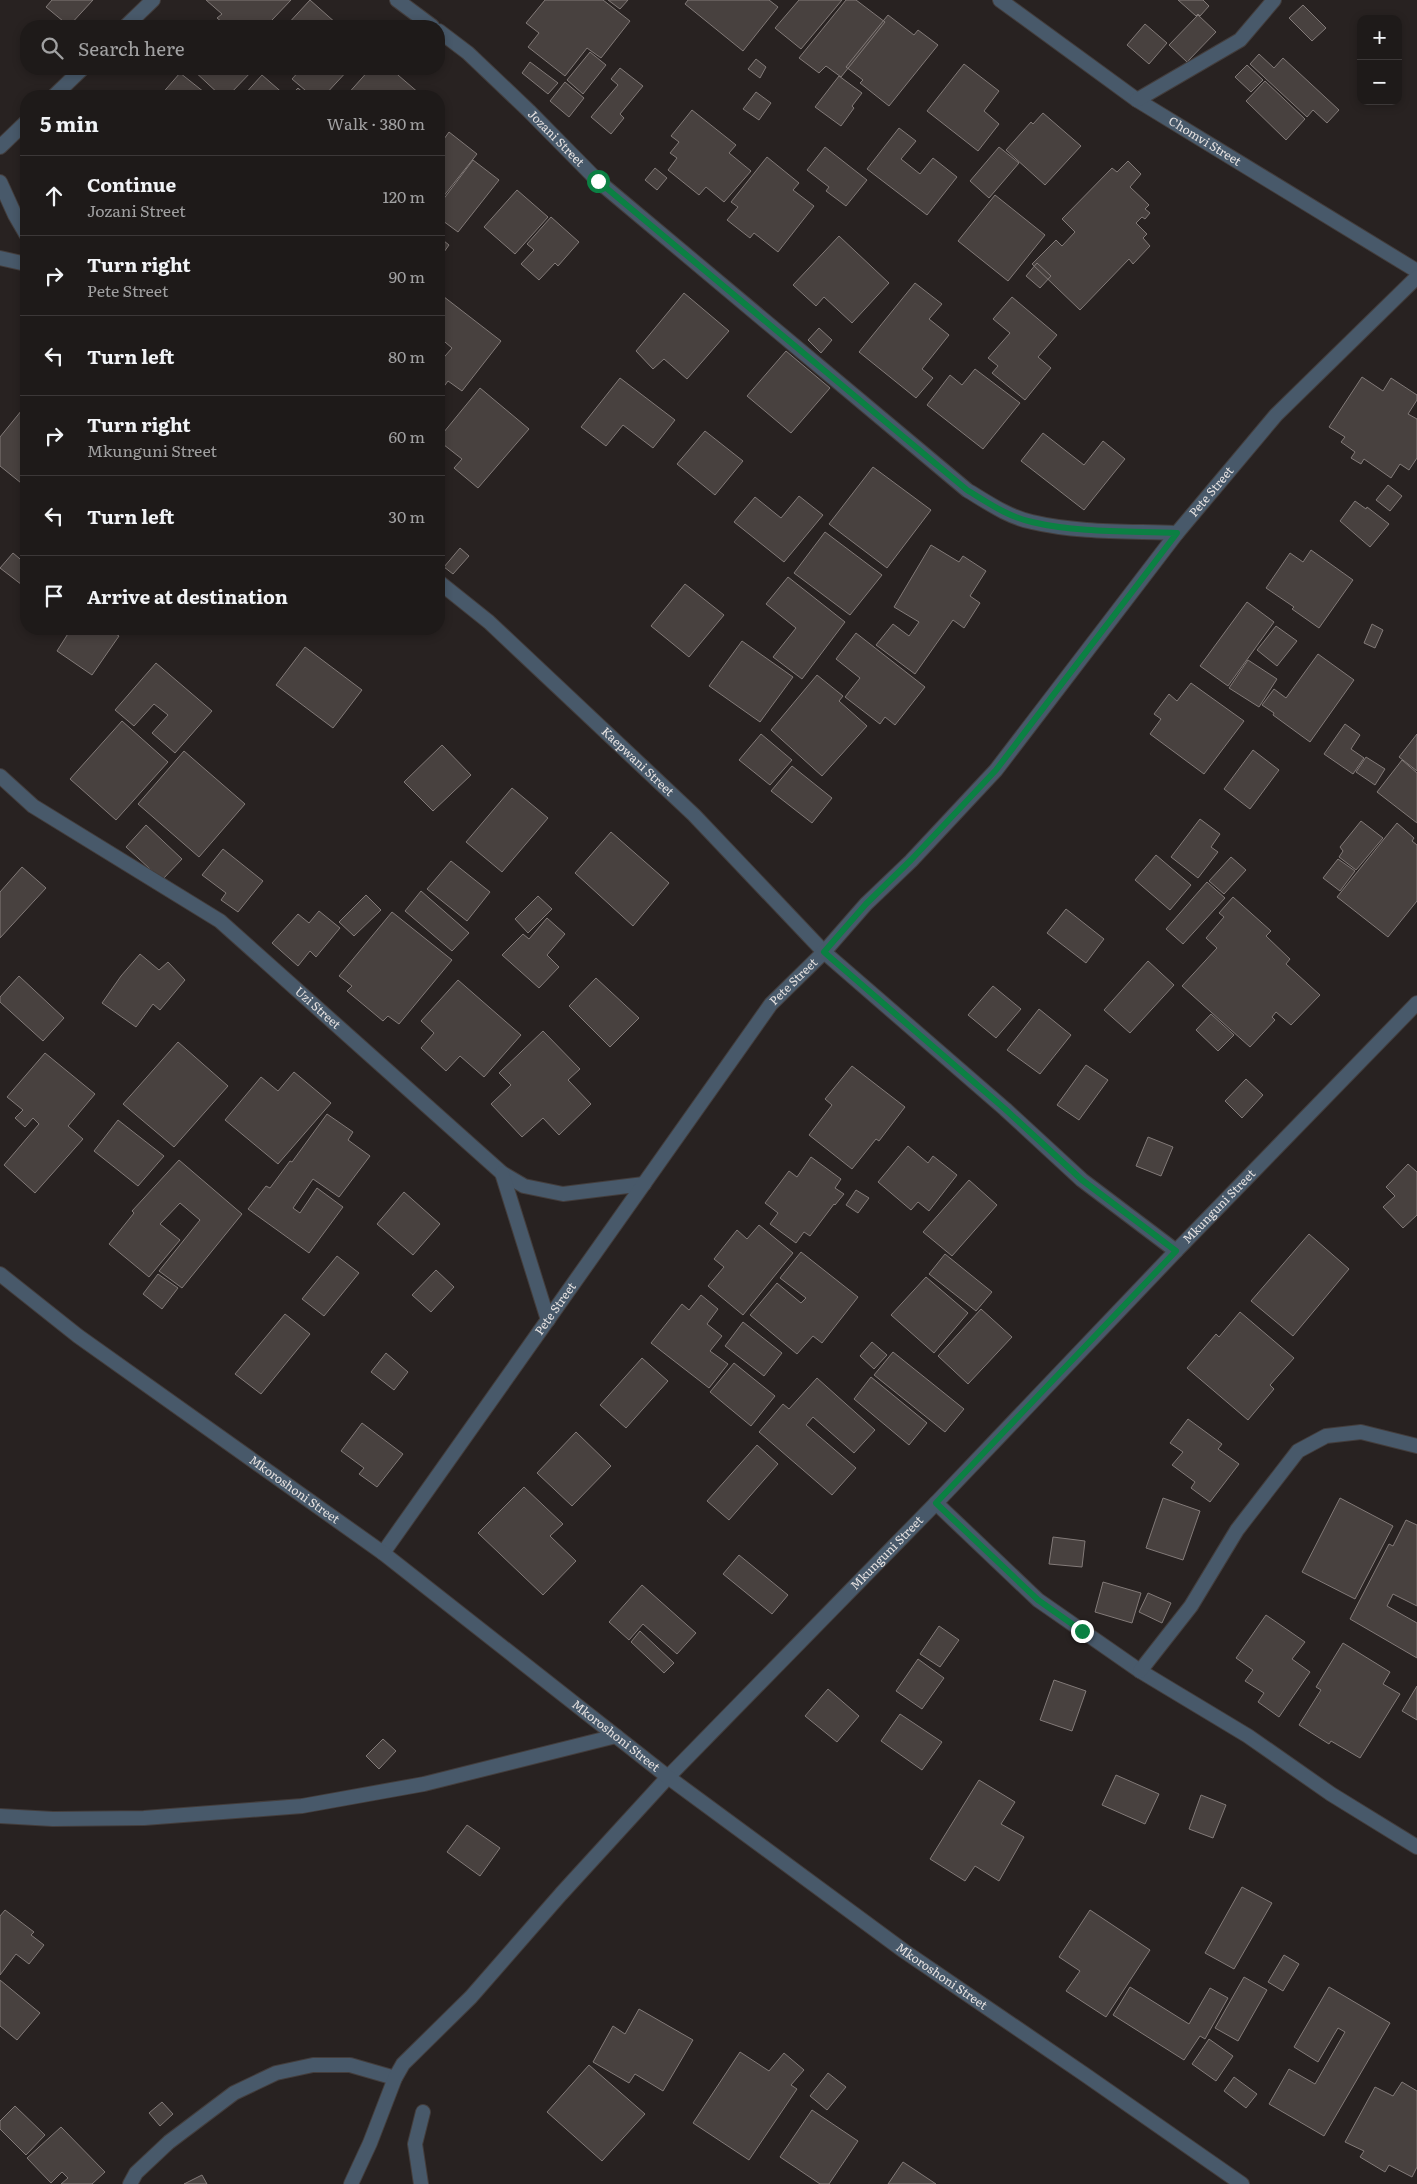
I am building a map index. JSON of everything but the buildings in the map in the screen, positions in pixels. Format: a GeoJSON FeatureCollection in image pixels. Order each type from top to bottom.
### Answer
{"type":"FeatureCollection","features":[{"type":"Feature","properties":{"kind":"street"},"geometry":{"type":"LineString","coordinates":[[132,20],[153,0]]}},
{"type":"Feature","properties":{"kind":"street"},"geometry":{"type":"LineString","coordinates":[[397,0],[424,20]]}},
{"type":"Feature","properties":{"kind":"street","name":"Chomvi Street"},"geometry":{"type":"LineString","coordinates":[[1000,0],[1138,100],[1417,271]]}},
{"type":"Feature","properties":{"kind":"street"},"geometry":{"type":"LineString","coordinates":[[1138,100],[1240,40],[1274,0]]}},
{"type":"Feature","properties":{"kind":"street","name":"Jozani Street"},"geometry":{"type":"LineString","coordinates":[[445,36],[468,53],[598,181],[967,490],[998,509],[1030,522],[1078,528],[1177,533]]}},
{"type":"Feature","properties":{"kind":"street"},"geometry":{"type":"LineString","coordinates":[[60,90],[76,75]]}},
{"type":"Feature","properties":{"kind":"street"},"geometry":{"type":"LineString","coordinates":[[0,147],[20,128]]}},
{"type":"Feature","properties":{"kind":"street"},"geometry":{"type":"LineString","coordinates":[[0,182],[20,224]]}},
{"type":"Feature","properties":{"kind":"street"},"geometry":{"type":"LineString","coordinates":[[0,258],[20,263]]}},
{"type":"Feature","properties":{"kind":"street","name":"Pete Street"},"geometry":{"type":"LineString","coordinates":[[383,1553],[771,1004],[824,952],[866,904],[911,860],[996,770],[1177,533],[1276,415],[1417,276]]}},
{"type":"Feature","properties":{"kind":"street","name":"Kaepwani Street"},"geometry":{"type":"LineString","coordinates":[[445,587],[490,622],[694,815],[824,952],[1005,1109],[1082,1180],[1176,1251]]}},
{"type":"Feature","properties":{"kind":"street","name":"Uzi Street"},"geometry":{"type":"LineString","coordinates":[[0,776],[33,806],[220,921],[502,1173],[524,1186],[563,1194],[644,1184]]}},
{"type":"Feature","properties":{"kind":"street","name":"Mkunguni Street"},"geometry":{"type":"LineString","coordinates":[[351,2184],[370,2143],[395,2078],[403,2064],[471,1997],[561,1894],[668,1777],[936,1503],[1176,1251],[1417,1003]]}},
{"type":"Feature","properties":{"kind":"street"},"geometry":{"type":"LineString","coordinates":[[502,1173],[548,1320]]}},
{"type":"Feature","properties":{"kind":"street","name":"Mkoroshoni Street"},"geometry":{"type":"LineString","coordinates":[[0,1274],[78,1336],[383,1553],[668,1777],[904,1951],[1242,2184]]}},
{"type":"Feature","properties":{"kind":"street"},"geometry":{"type":"LineString","coordinates":[[1140,1671],[1191,1606],[1237,1530],[1298,1451],[1326,1436],[1361,1432],[1417,1446]]}},
{"type":"Feature","properties":{"kind":"street"},"geometry":{"type":"LineString","coordinates":[[936,1503],[1038,1600],[1140,1671],[1248,1736],[1331,1794],[1417,1847]]}},
{"type":"Feature","properties":{"kind":"street"},"geometry":{"type":"LineString","coordinates":[[0,1816],[53,1819],[144,1818],[302,1806],[424,1784],[616,1736]]}},
{"type":"Feature","properties":{"kind":"street"},"geometry":{"type":"LineString","coordinates":[[130,2184],[136,2173],[169,2142],[234,2092],[276,2073],[313,2065],[350,2065],[395,2078]]}},
{"type":"Feature","properties":{"kind":"street"},"geometry":{"type":"LineString","coordinates":[[421,2184],[415,2144],[423,2112]]}},
{"type":"Feature","properties":{"kind":"route"},"geometry":{"type":"LineString","coordinates":[[598,181],[967,490],[998,509],[1030,522],[1078,528],[1177,533],[996,770],[911,860],[866,904],[824,952],[1005,1109],[1082,1180],[1176,1251],[936,1503],[1038,1600],[1082,1631]]}}]}
